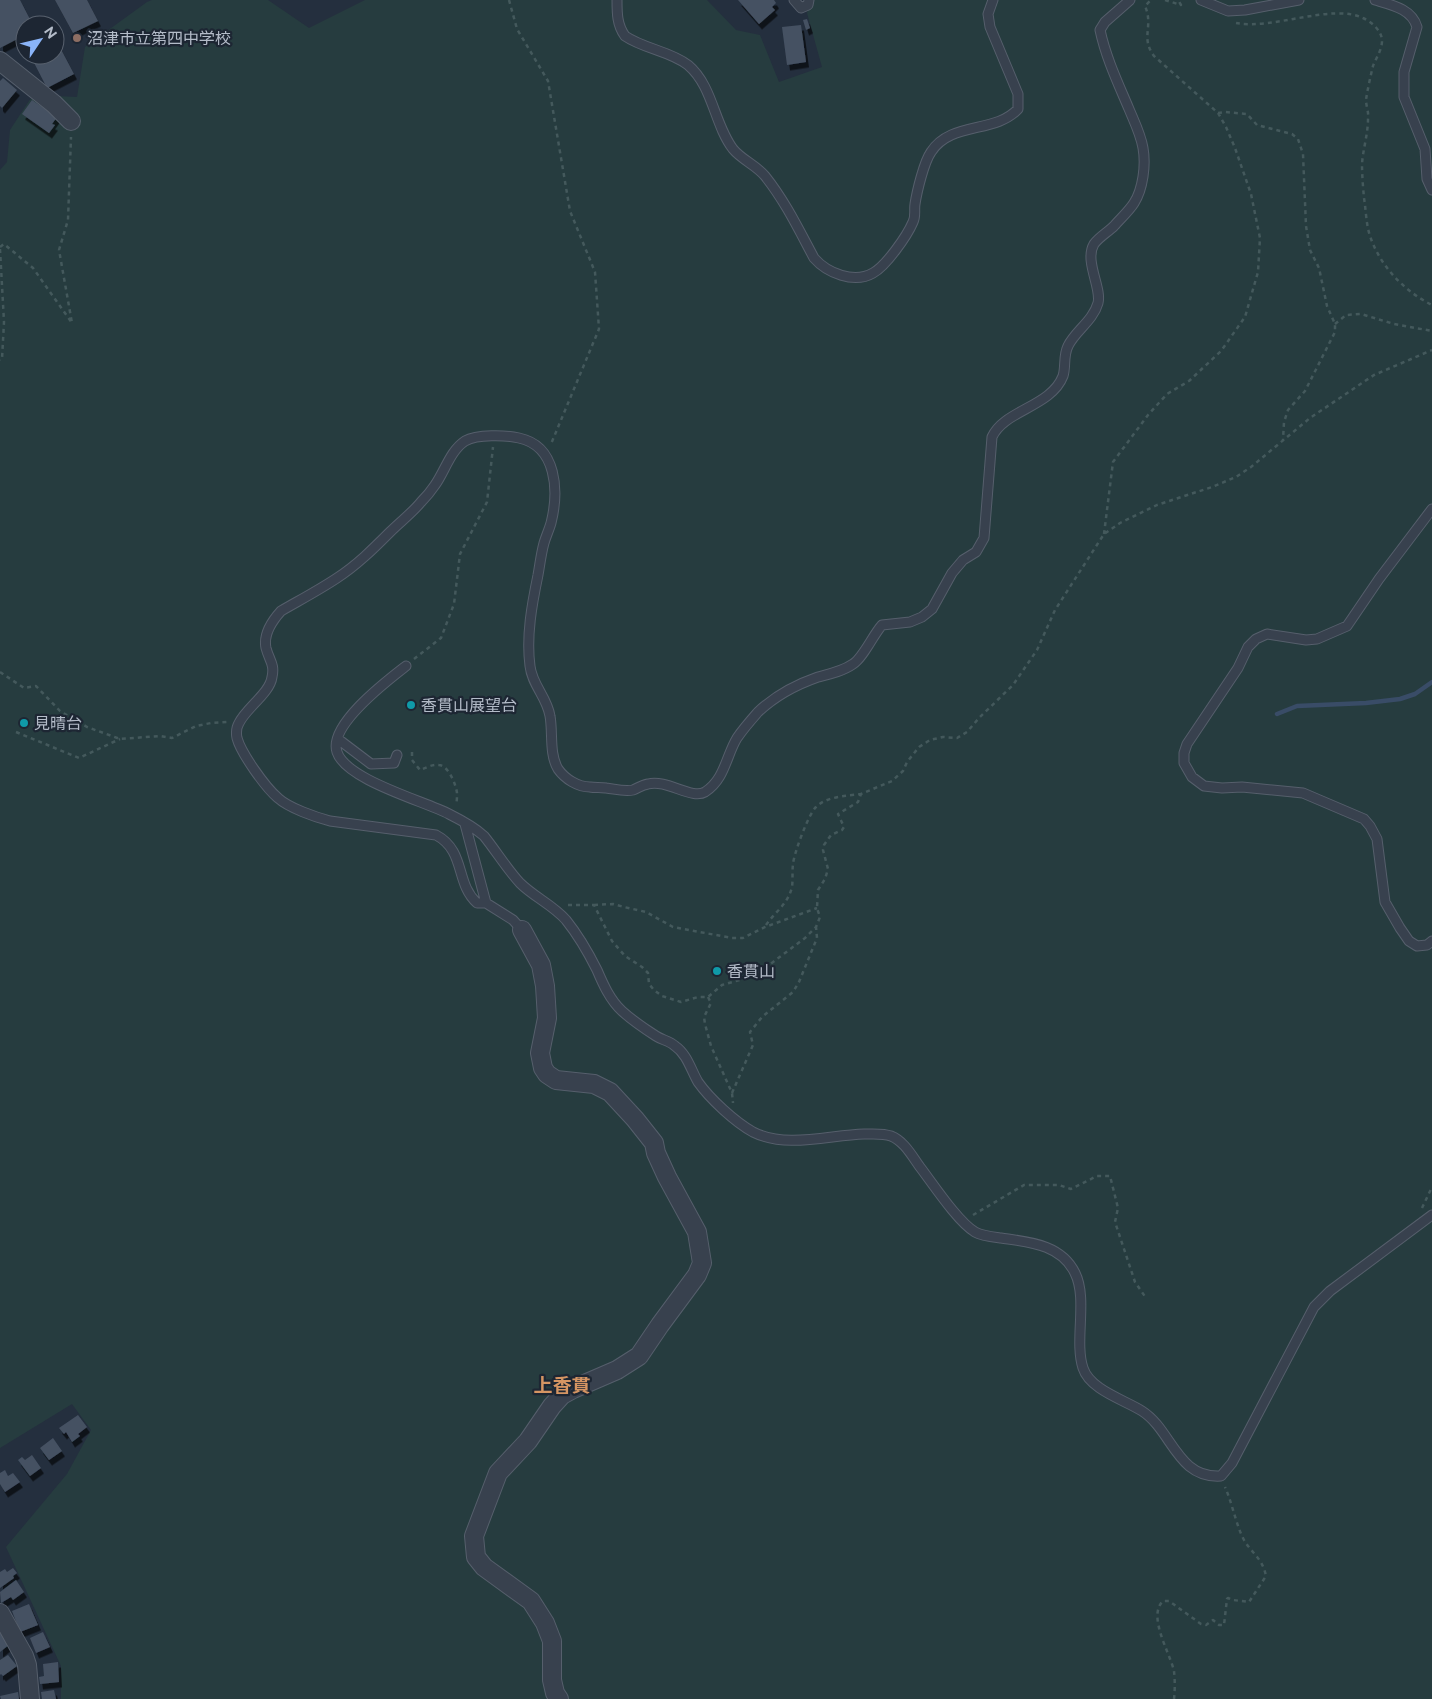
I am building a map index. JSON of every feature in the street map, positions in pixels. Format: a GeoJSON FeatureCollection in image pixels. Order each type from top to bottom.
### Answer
{"type":"FeatureCollection","features":[{"type":"Feature","properties":{"kind":"street"},"geometry":{"type":"LineString","coordinates":[[0,61],[54,104],[71,121]]}},
{"type":"Feature","properties":{"kind":"street"},"geometry":{"type":"LineString","coordinates":[[522,930],[541,965],[545,986],[547,1018],[540,1053],[547,1074],[556,1080],[594,1084],[610,1092],[654,1143],[656,1153],[667,1178],[697,1232],[702,1263],[697,1275],[639,1356],[617,1370],[573,1389],[552,1406],[528,1441],[498,1473],[474,1536],[476,1557],[484,1566],[531,1601],[545,1623],[552,1641],[554,1693],[559,1699]]}},
{"type":"Feature","properties":{"kind":"street"},"geometry":{"type":"LineString","coordinates":[[0,1614],[24,1656],[27,1665],[30,1699]]}},
{"type":"Feature","properties":{"kind":"lane"},"geometry":{"type":"LineString","coordinates":[[617,0],[621,30],[626,36],[686,64],[701,79],[717,118],[734,149],[764,174],[778,194],[819,264],[840,275],[859,278],[872,274],[882,267],[914,221],[915,205],[930,152],[952,134],[1000,122],[1011,117],[1018,109],[1018,94],[990,27],[988,14],[993,0]]}},
{"type":"Feature","properties":{"kind":"lane"},"geometry":{"type":"LineString","coordinates":[[794,0],[801,8],[808,5],[809,0]]}},
{"type":"Feature","properties":{"kind":"lane"},"geometry":{"type":"LineString","coordinates":[[522,930],[513,920],[486,903],[476,903],[471,898],[462,878],[459,862],[453,849],[445,840],[436,835],[330,821],[313,816],[279,799],[265,784],[239,743],[236,731],[239,722],[272,680],[272,662],[266,648],[266,634],[276,616],[281,610],[336,579],[359,562],[419,505],[434,486],[457,448],[470,438],[494,436],[529,441],[546,454],[553,476],[555,498],[544,544],[531,615],[530,667],[535,685],[548,704],[551,718],[553,751],[558,767],[572,782],[586,787],[631,790],[649,783],[664,783],[693,794],[700,794],[714,784],[726,767],[737,739],[758,713],[782,692],[801,683],[845,669],[856,663],[882,625],[910,622],[922,617],[932,609],[952,573],[963,560],[976,552],[984,538],[992,437],[995,431],[1018,412],[1044,399],[1056,387],[1063,376],[1066,349],[1073,336],[1092,315],[1098,302],[1090,253],[1095,243],[1133,205],[1138,196],[1144,171],[1143,148],[1135,123],[1104,50],[1100,30],[1105,22],[1130,0]]}},
{"type":"Feature","properties":{"kind":"lane"},"geometry":{"type":"LineString","coordinates":[[1201,0],[1228,10],[1245,10],[1299,0]]}},
{"type":"Feature","properties":{"kind":"lane"},"geometry":{"type":"LineString","coordinates":[[1375,0],[1400,8],[1410,14],[1416,21],[1417,27],[1404,72],[1404,97],[1425,149],[1428,179],[1432,190]]}},
{"type":"Feature","properties":{"kind":"lane"},"geometry":{"type":"LineString","coordinates":[[1432,508],[1379,579],[1347,626],[1317,639],[1306,640],[1267,634],[1256,639],[1248,647],[1238,668],[1187,744],[1184,762],[1192,777],[1204,786],[1222,788],[1242,787],[1303,794],[1364,819],[1378,839],[1385,902],[1395,920],[1409,941],[1417,946],[1426,945],[1432,941]]}},
{"type":"Feature","properties":{"kind":"lane"},"geometry":{"type":"LineString","coordinates":[[406,666],[363,702],[343,727],[338,739],[337,751],[343,761],[353,769],[393,791],[449,814],[484,836],[520,883],[558,911],[582,941],[607,991],[620,1010],[656,1036],[675,1046],[685,1056],[703,1089],[734,1119],[755,1133],[774,1138],[795,1140],[854,1134],[884,1134],[894,1137],[907,1148],[962,1221],[976,1233],[1035,1243],[1051,1249],[1070,1264],[1076,1275],[1080,1295],[1080,1349],[1083,1368],[1087,1376],[1096,1386],[1141,1410],[1154,1420],[1181,1457],[1198,1472],[1209,1477],[1221,1476],[1232,1463],[1314,1307],[1344,1280],[1432,1215]]}},
{"type":"Feature","properties":{"kind":"lane"},"geometry":{"type":"LineString","coordinates":[[338,739],[371,764],[394,763],[397,755]]}},
{"type":"Feature","properties":{"kind":"lane"},"geometry":{"type":"LineString","coordinates":[[464,824],[486,903]]}},
{"type":"Feature","properties":{"kind":"path"},"geometry":{"type":"LineString","coordinates":[[509,0],[517,29],[548,81],[570,211],[595,272],[599,330],[546,454]]}},
{"type":"Feature","properties":{"kind":"path"},"geometry":{"type":"LineString","coordinates":[[1104,534],[1113,462],[1148,415],[1167,394],[1189,381],[1221,351],[1245,317],[1258,272],[1260,238],[1251,194],[1235,148],[1218,113],[1148,49],[1146,44],[1149,19],[1146,6],[1151,0]]}},
{"type":"Feature","properties":{"kind":"path"},"geometry":{"type":"LineString","coordinates":[[1165,0],[1181,5],[1178,0]]}},
{"type":"Feature","properties":{"kind":"path"},"geometry":{"type":"LineString","coordinates":[[1236,23],[1244,25],[1274,23],[1339,13],[1363,18],[1371,23],[1380,33],[1382,40],[1373,65],[1366,100],[1368,117],[1362,163],[1362,184],[1370,235],[1378,255],[1390,272],[1411,293],[1432,305]]}},
{"type":"Feature","properties":{"kind":"path"},"geometry":{"type":"LineString","coordinates":[[1218,113],[1247,114],[1257,125],[1292,134],[1298,139],[1304,154],[1306,226],[1310,250],[1319,268],[1327,306],[1335,324],[1335,332],[1305,390],[1288,410],[1284,422],[1283,440]]}},
{"type":"Feature","properties":{"kind":"path"},"geometry":{"type":"LineString","coordinates":[[0,360],[2,358],[4,322],[0,248],[4,244],[33,268],[72,323],[59,250],[68,220],[71,121]]}},
{"type":"Feature","properties":{"kind":"path"},"geometry":{"type":"LineString","coordinates":[[1335,324],[1346,315],[1362,314],[1394,324],[1432,331]]}},
{"type":"Feature","properties":{"kind":"path"},"geometry":{"type":"LineString","coordinates":[[765,927],[785,904],[792,887],[793,863],[798,844],[815,807],[840,796],[862,794],[892,781],[903,771],[907,762],[919,748],[930,740],[957,738],[968,732],[979,718],[1014,685],[1037,650],[1055,610],[1104,534],[1157,505],[1236,477],[1310,418],[1374,375],[1432,350]]}},
{"type":"Feature","properties":{"kind":"path"},"geometry":{"type":"LineString","coordinates":[[406,666],[441,638],[454,604],[460,554],[487,502],[494,436]]}},
{"type":"Feature","properties":{"kind":"path"},"geometry":{"type":"LineString","coordinates":[[0,672],[24,688],[36,686],[60,711],[87,727],[120,739]]}},
{"type":"Feature","properties":{"kind":"path"},"geometry":{"type":"LineString","coordinates":[[16,732],[79,758],[120,739],[160,736],[172,738],[196,726],[211,723],[239,722]]}},
{"type":"Feature","properties":{"kind":"path"},"geometry":{"type":"LineString","coordinates":[[412,752],[412,760],[420,770],[440,764],[449,773],[457,792],[456,806],[449,814]]}},
{"type":"Feature","properties":{"kind":"path"},"geometry":{"type":"LineString","coordinates":[[594,905],[612,940],[625,956],[642,966],[648,973],[650,984],[654,990],[662,996],[681,1002],[698,997],[708,997],[722,985],[747,978],[765,968],[816,927],[820,917],[817,908],[818,890],[825,879],[828,869],[823,850],[824,844],[831,835],[842,830],[844,827],[838,814],[858,802],[862,794]]}},
{"type":"Feature","properties":{"kind":"path"},"geometry":{"type":"LineString","coordinates":[[558,911],[562,906],[570,904],[613,904],[646,912],[672,927],[732,938],[743,938],[765,927],[817,908]]}},
{"type":"Feature","properties":{"kind":"path"},"geometry":{"type":"LineString","coordinates":[[732,1093],[753,1045],[750,1032],[762,1017],[793,992],[817,938],[816,927]]}},
{"type":"Feature","properties":{"kind":"path"},"geometry":{"type":"LineString","coordinates":[[708,997],[711,1003],[704,1018],[705,1024],[710,1046],[732,1093],[734,1119]]}},
{"type":"Feature","properties":{"kind":"path"},"geometry":{"type":"LineString","coordinates":[[962,1221],[1024,1184],[1059,1185],[1071,1189],[1097,1176],[1110,1176],[1118,1208],[1115,1222],[1135,1282],[1146,1298]]}},
{"type":"Feature","properties":{"kind":"path"},"geometry":{"type":"LineString","coordinates":[[1174,1699],[1174,1671],[1156,1616],[1158,1605],[1163,1601],[1169,1601],[1201,1624],[1206,1625],[1213,1620],[1219,1625],[1224,1625],[1227,1599],[1249,1602],[1266,1576],[1264,1565],[1242,1537],[1232,1503],[1221,1476]]}},
{"type":"Feature","properties":{"kind":"green space"},"geometry":{"type":"Polygon","coordinates":[[[152,0],[268,0],[309,28],[365,0],[707,0],[736,30],[760,35],[779,82],[822,67],[807,13],[812,0],[1432,0],[1432,1699],[61,1699],[61,1666],[6,1547],[67,1474],[91,1430],[72,1404],[0,1448],[0,170],[7,162],[10,130],[34,95],[77,97],[85,47],[152,0]]]}},
{"type":"Feature","properties":{"kind":"building"},"geometry":{"type":"Polygon","coordinates":[[[0,0],[20,0],[28,15],[15,15],[15,40],[0,48],[0,0]]]}},
{"type":"Feature","properties":{"kind":"building"},"geometry":{"type":"Polygon","coordinates":[[[55,0],[87,0],[98,21],[73,33],[65,15],[63,15],[55,0]]]}},
{"type":"Feature","properties":{"kind":"building"},"geometry":{"type":"Polygon","coordinates":[[[738,0],[774,0],[776,3],[772,7],[775,10],[759,24],[738,0]]]}},
{"type":"Feature","properties":{"kind":"building"},"geometry":{"type":"Polygon","coordinates":[[[807,19],[810,28],[806,30],[803,20],[807,19]]]}},
{"type":"Feature","properties":{"kind":"building"},"geometry":{"type":"Polygon","coordinates":[[[801,25],[806,62],[787,65],[782,27],[801,25]]]}},
{"type":"Feature","properties":{"kind":"building"},"geometry":{"type":"Polygon","coordinates":[[[65,57],[74,74],[47,88],[35,65],[65,65],[65,57]]]}},
{"type":"Feature","properties":{"kind":"building"},"geometry":{"type":"Polygon","coordinates":[[[3,78],[17,90],[2,108],[0,106],[0,81],[3,78]]]}},
{"type":"Feature","properties":{"kind":"building"},"geometry":{"type":"Polygon","coordinates":[[[32,100],[57,117],[52,124],[55,125],[49,133],[22,114],[32,100]]]}},
{"type":"Feature","properties":{"kind":"building"},"geometry":{"type":"Polygon","coordinates":[[[78,1415],[87,1427],[72,1442],[66,1432],[64,1434],[59,1428],[78,1415]]]}},
{"type":"Feature","properties":{"kind":"building"},"geometry":{"type":"Polygon","coordinates":[[[53,1438],[62,1451],[49,1460],[40,1448],[53,1438]]]}},
{"type":"Feature","properties":{"kind":"building"},"geometry":{"type":"Polygon","coordinates":[[[32,1455],[41,1468],[30,1476],[18,1460],[22,1457],[25,1460],[32,1455]]]}},
{"type":"Feature","properties":{"kind":"building"},"geometry":{"type":"Polygon","coordinates":[[[5,1470],[8,1476],[13,1473],[20,1482],[5,1492],[0,1484],[0,1473],[5,1470]]]}},
{"type":"Feature","properties":{"kind":"building"},"geometry":{"type":"Polygon","coordinates":[[[13,1568],[17,1573],[13,1576],[14,1578],[0,1588],[0,1572],[5,1569],[7,1572],[13,1568]]]}},
{"type":"Feature","properties":{"kind":"building"},"geometry":{"type":"Polygon","coordinates":[[[16,1580],[24,1592],[13,1600],[11,1597],[1,1603],[0,1592],[16,1580]]]}},
{"type":"Feature","properties":{"kind":"building"},"geometry":{"type":"Polygon","coordinates":[[[29,1604],[38,1625],[20,1632],[12,1611],[29,1604]]]}},
{"type":"Feature","properties":{"kind":"building"},"geometry":{"type":"Polygon","coordinates":[[[43,1632],[50,1647],[36,1653],[30,1638],[43,1632]]]}},
{"type":"Feature","properties":{"kind":"building"},"geometry":{"type":"Polygon","coordinates":[[[0,1634],[10,1644],[0,1652],[0,1634]]]}},
{"type":"Feature","properties":{"kind":"building"},"geometry":{"type":"Polygon","coordinates":[[[8,1655],[17,1666],[3,1676],[0,1675],[0,1660],[8,1655]]]}},
{"type":"Feature","properties":{"kind":"building"},"geometry":{"type":"Polygon","coordinates":[[[58,1662],[59,1682],[40,1684],[39,1677],[44,1676],[43,1664],[58,1662]]]}},
{"type":"Feature","properties":{"kind":"building"},"geometry":{"type":"Polygon","coordinates":[[[54,1690],[56,1699],[42,1699],[41,1692],[54,1690]]]}},
{"type":"Feature","properties":{"kind":"building"},"geometry":{"type":"Polygon","coordinates":[[[18,1692],[19,1699],[1,1699],[0,1696],[18,1692]]]}},
{"type":"Feature","properties":{"kind":"waterway"},"geometry":{"type":"LineString","coordinates":[[1277,714],[1297,706],[1366,703],[1400,699],[1415,694],[1432,682]]}},
{"type":"Feature","properties":{"kind":"place","name":"沼津市立第四中学校"},"geometry":{"type":"Point","coordinates":[77,38]}},
{"type":"Feature","properties":{"kind":"place","name":"香貫山展望台"},"geometry":{"type":"Point","coordinates":[411,705]}},
{"type":"Feature","properties":{"kind":"place","name":"見晴台"},"geometry":{"type":"Point","coordinates":[24,723]}},
{"type":"Feature","properties":{"kind":"place","name":"香貫山"},"geometry":{"type":"Point","coordinates":[717,971]}},
{"type":"Feature","properties":{"kind":"district","name":"上香貫"},"geometry":{"type":"Point","coordinates":[562,1385]}}]}
